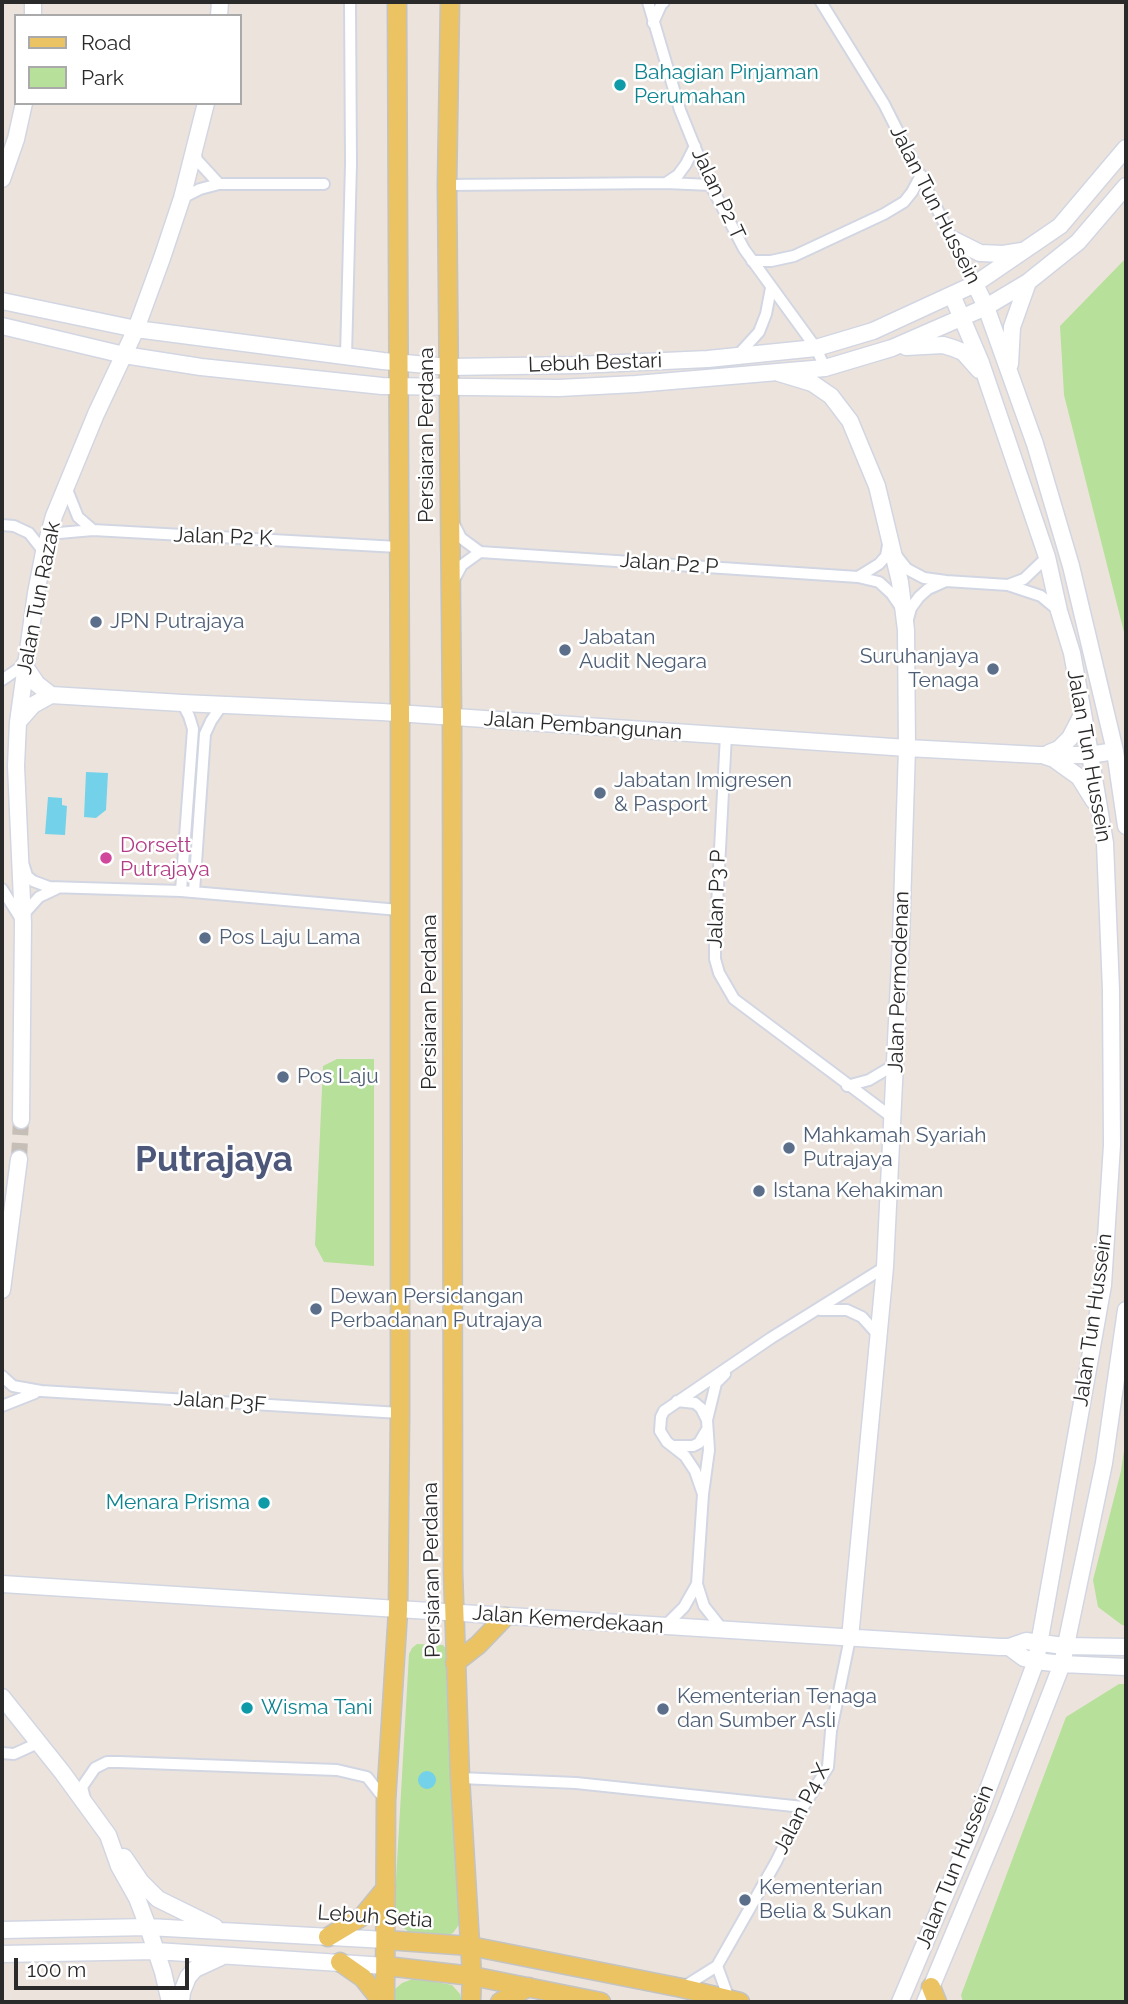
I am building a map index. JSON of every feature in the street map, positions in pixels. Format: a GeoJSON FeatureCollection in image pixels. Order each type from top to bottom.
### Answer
{"type":"FeatureCollection","features":[{"type":"Feature","properties":{"kind":"main road","name":"Persiaran Perdana"},"geometry":{"type":"LineString","coordinates":[[384,2002],[386,1801],[398,1611],[400,1413],[397,2]]}},
{"type":"Feature","properties":{"kind":"main road","name":"Persiaran Perdana"},"geometry":{"type":"LineString","coordinates":[[450,2],[447,185],[453,717],[454,1612],[460,1778],[472,1976],[471,2002]]}},
{"type":"Feature","properties":{"kind":"main road"},"geometry":{"type":"LineString","coordinates":[[455,1663],[478,1645],[505,1617]]}},
{"type":"Feature","properties":{"kind":"main road"},"geometry":{"type":"LineString","coordinates":[[328,1937],[363,1916],[386,1888]]}},
{"type":"Feature","properties":{"kind":"main road","name":"Lebuh Setia"},"geometry":{"type":"LineString","coordinates":[[386,1940],[470,1946],[682,1988],[734,2001]]}},
{"type":"Feature","properties":{"kind":"main road"},"geometry":{"type":"LineString","coordinates":[[340,1962],[363,1978],[384,2002]]}},
{"type":"Feature","properties":{"kind":"main road"},"geometry":{"type":"LineString","coordinates":[[386,1966],[472,1976],[601,2002]]}},
{"type":"Feature","properties":{"kind":"main road"},"geometry":{"type":"LineString","coordinates":[[500,2002],[529,1987]]}},
{"type":"Feature","properties":{"kind":"street"},"geometry":{"type":"LineString","coordinates":[[346,356],[351,164],[350,2]]}},
{"type":"Feature","properties":{"kind":"street","name":"Jalan P2 T"},"geometry":{"type":"LineString","coordinates":[[648,2],[680,110],[711,185],[752,261],[816,348],[825,368]]}},
{"type":"Feature","properties":{"kind":"street"},"geometry":{"type":"LineString","coordinates":[[653,23],[664,2]]}},
{"type":"Feature","properties":{"kind":"street","name":"Jalan Tun Hussein"},"geometry":{"type":"LineString","coordinates":[[821,2],[884,104],[986,307],[1035,444],[1071,566],[1115,751],[1126,826]]}},
{"type":"Feature","properties":{"kind":"street"},"geometry":{"type":"LineString","coordinates":[[2,179],[16,139],[24,105]]}},
{"type":"Feature","properties":{"kind":"street","name":"Jalan Tun Razak"},"geometry":{"type":"LineString","coordinates":[[21,1120],[23,919],[16,797],[18,722],[24,665],[44,552],[66,487],[136,329],[182,198],[206,105]]}},
{"type":"Feature","properties":{"kind":"street"},"geometry":{"type":"LineString","coordinates":[[666,183],[678,175],[687,164],[695,146]]}},
{"type":"Feature","properties":{"kind":"street","name":"Lebuh Bestari"},"geometry":{"type":"LineString","coordinates":[[2,301],[136,329],[398,363],[449,367],[577,365],[736,357],[816,348],[873,331],[975,284],[1060,226],[1126,148]]}},
{"type":"Feature","properties":{"kind":"street"},"geometry":{"type":"LineString","coordinates":[[195,150],[197,160],[219,184]]}},
{"type":"Feature","properties":{"kind":"street"},"geometry":{"type":"LineString","coordinates":[[752,261],[771,261],[794,256],[884,214],[904,202],[921,175]]}},
{"type":"Feature","properties":{"kind":"street"},"geometry":{"type":"LineString","coordinates":[[182,198],[219,184],[324,184]]}},
{"type":"Feature","properties":{"kind":"street"},"geometry":{"type":"LineString","coordinates":[[447,185],[711,185]]}},
{"type":"Feature","properties":{"kind":"street","name":"Lebuh Bestari"},"geometry":{"type":"LineString","coordinates":[[2,326],[124,355],[201,367],[398,387],[610,386],[825,368],[892,348],[963,318],[1028,282],[1078,242],[1126,186]]}},
{"type":"Feature","properties":{"kind":"street"},"geometry":{"type":"LineString","coordinates":[[954,240],[980,253],[1003,254],[1025,250]]}},
{"type":"Feature","properties":{"kind":"street"},"geometry":{"type":"LineString","coordinates":[[1009,372],[1012,327],[1028,282]]}},
{"type":"Feature","properties":{"kind":"street"},"geometry":{"type":"LineString","coordinates":[[736,357],[759,332],[771,288]]}},
{"type":"Feature","properties":{"kind":"street","name":"Jalan Tun Hussein"},"geometry":{"type":"LineString","coordinates":[[900,2002],[972,1832],[1036,1661],[1103,1285],[1112,1145],[1113,1082],[1105,843],[1072,653],[1047,557],[963,318],[952,295]]}},
{"type":"Feature","properties":{"kind":"street"},"geometry":{"type":"LineString","coordinates":[[892,348],[943,345],[963,352],[979,371],[993,401]]}},
{"type":"Feature","properties":{"kind":"street","name":"Jalan Permodenan"},"geometry":{"type":"LineString","coordinates":[[779,373],[812,383],[831,396],[850,421],[877,485],[900,582],[906,630],[907,748],[886,1267],[850,1639]]}},
{"type":"Feature","properties":{"kind":"street"},"geometry":{"type":"LineString","coordinates":[[66,487],[78,517],[93,530]]}},
{"type":"Feature","properties":{"kind":"street"},"geometry":{"type":"LineString","coordinates":[[450,516],[461,538],[480,552],[462,565],[450,588]]}},
{"type":"Feature","properties":{"kind":"street"},"geometry":{"type":"LineString","coordinates":[[2,525],[14,526],[29,533],[44,552]]}},
{"type":"Feature","properties":{"kind":"street","name":"Jalan P2 K"},"geometry":{"type":"LineString","coordinates":[[48,534],[93,530],[398,547]]}},
{"type":"Feature","properties":{"kind":"street"},"geometry":{"type":"LineString","coordinates":[[858,577],[879,564],[886,556],[890,544]]}},
{"type":"Feature","properties":{"kind":"street"},"geometry":{"type":"LineString","coordinates":[[890,544],[907,569],[924,578],[1008,585],[1041,596],[1059,611]]}},
{"type":"Feature","properties":{"kind":"street","name":"Jalan P2 P"},"geometry":{"type":"LineString","coordinates":[[480,552],[858,577],[879,582],[891,593],[904,613]]}},
{"type":"Feature","properties":{"kind":"street"},"geometry":{"type":"LineString","coordinates":[[1008,585],[1024,579],[1047,557]]}},
{"type":"Feature","properties":{"kind":"street"},"geometry":{"type":"LineString","coordinates":[[906,630],[911,608],[919,597],[928,589],[946,581]]}},
{"type":"Feature","properties":{"kind":"street"},"geometry":{"type":"LineString","coordinates":[[2,680],[24,665],[37,684],[51,695],[33,705],[18,722]]}},
{"type":"Feature","properties":{"kind":"street","name":"Jalan Pembangunan"},"geometry":{"type":"LineString","coordinates":[[51,695],[453,717],[907,748],[1089,755],[1115,751]]}},
{"type":"Feature","properties":{"kind":"street"},"geometry":{"type":"LineString","coordinates":[[181,891],[193,729],[182,704]]}},
{"type":"Feature","properties":{"kind":"street"},"geometry":{"type":"LineString","coordinates":[[194,892],[205,734],[222,705]]}},
{"type":"Feature","properties":{"kind":"street"},"geometry":{"type":"LineString","coordinates":[[1043,754],[1059,749],[1070,738],[1083,713]]}},
{"type":"Feature","properties":{"kind":"street","name":"Jalan P3 P"},"geometry":{"type":"LineString","coordinates":[[726,736],[715,944],[719,973],[734,999],[893,1118]]}},
{"type":"Feature","properties":{"kind":"street"},"geometry":{"type":"LineString","coordinates":[[1043,754],[1079,777],[1093,800],[1105,843]]}},
{"type":"Feature","properties":{"kind":"street"},"geometry":{"type":"LineString","coordinates":[[20,853],[27,876],[49,887],[181,891],[400,910]]}},
{"type":"Feature","properties":{"kind":"street"},"geometry":{"type":"LineString","coordinates":[[2,889],[23,919],[39,897],[62,888]]}},
{"type":"Feature","properties":{"kind":"street"},"geometry":{"type":"LineString","coordinates":[[847,1086],[869,1080],[896,1064]]}},
{"type":"Feature","properties":{"kind":"street"},"geometry":{"type":"LineString","coordinates":[[2,1290],[19,1159]]}},
{"type":"Feature","properties":{"kind":"street"},"geometry":{"type":"LineString","coordinates":[[703,1494],[695,1471],[685,1455],[663,1437],[660,1424],[664,1411],[771,1338],[886,1267]]}},
{"type":"Feature","properties":{"kind":"street"},"geometry":{"type":"LineString","coordinates":[[818,1310],[847,1310],[862,1317],[878,1336]]}},
{"type":"Feature","properties":{"kind":"street","name":"Jalan Tun Hussein"},"geometry":{"type":"LineString","coordinates":[[931,1997],[1062,1664],[1104,1463],[1126,1310]]}},
{"type":"Feature","properties":{"kind":"street"},"geometry":{"type":"LineString","coordinates":[[673,1446],[679,1448],[699,1443],[707,1425],[716,1383],[732,1367]]}},
{"type":"Feature","properties":{"kind":"street","name":"Jalan P3F"},"geometry":{"type":"LineString","coordinates":[[2,1376],[13,1386],[41,1391],[400,1413]]}},
{"type":"Feature","properties":{"kind":"street","name":"Jalan P3F"},"geometry":{"type":"LineString","coordinates":[[2,1406],[41,1391]]}},
{"type":"Feature","properties":{"kind":"street"},"geometry":{"type":"LineString","coordinates":[[675,1402],[682,1401],[701,1408],[707,1425],[709,1450],[697,1584],[704,1606],[723,1630]]}},
{"type":"Feature","properties":{"kind":"street","name":"Jalan Kemerdekaan"},"geometry":{"type":"LineString","coordinates":[[2,1584],[850,1639],[1009,1647],[1026,1641],[1064,1646],[1126,1647]]}},
{"type":"Feature","properties":{"kind":"street"},"geometry":{"type":"LineString","coordinates":[[665,1626],[684,1607],[697,1584]]}},
{"type":"Feature","properties":{"kind":"street","name":"Jalan P4 X"},"geometry":{"type":"LineString","coordinates":[[682,1988],[717,1966],[776,1862],[803,1807],[828,1767],[831,1731],[850,1639]]}},
{"type":"Feature","properties":{"kind":"street","name":"Jalan Kemerdekaan"},"geometry":{"type":"LineString","coordinates":[[1009,1647],[1024,1658],[1036,1661]]}},
{"type":"Feature","properties":{"kind":"street"},"geometry":{"type":"LineString","coordinates":[[1036,1661],[1126,1667]]}},
{"type":"Feature","properties":{"kind":"street"},"geometry":{"type":"LineString","coordinates":[[2,1698],[88,1806],[141,1882],[158,1899],[222,1930]]}},
{"type":"Feature","properties":{"kind":"street"},"geometry":{"type":"LineString","coordinates":[[2,1753],[14,1754],[38,1744]]}},
{"type":"Feature","properties":{"kind":"street"},"geometry":{"type":"LineString","coordinates":[[88,1806],[82,1787],[95,1768],[107,1762],[338,1770],[366,1777],[386,1801]]}},
{"type":"Feature","properties":{"kind":"street"},"geometry":{"type":"LineString","coordinates":[[460,1778],[576,1783],[803,1807]]}},
{"type":"Feature","properties":{"kind":"street"},"geometry":{"type":"LineString","coordinates":[[108,1835],[119,1866],[148,1927],[170,2002]]}},
{"type":"Feature","properties":{"kind":"street","name":"Lebuh Setia"},"geometry":{"type":"LineString","coordinates":[[2,1930],[148,1927],[386,1940]]}},
{"type":"Feature","properties":{"kind":"street"},"geometry":{"type":"LineString","coordinates":[[2,1954],[156,1951],[386,1966]]}},
{"type":"Feature","properties":{"kind":"street"},"geometry":{"type":"LineString","coordinates":[[181,2002],[184,1985],[195,1969],[227,1955]]}},
{"type":"Feature","properties":{"kind":"street"},"geometry":{"type":"LineString","coordinates":[[717,1966],[734,2001]]}},
{"type":"Feature","properties":{"kind":"green space"},"geometry":{"type":"Polygon","coordinates":[[[1126,258],[1126,640],[1064,395],[1060,326],[1126,258]]]}},
{"type":"Feature","properties":{"kind":"green space"},"geometry":{"type":"Polygon","coordinates":[[[337,1059],[374,1059],[374,1266],[324,1262],[315,1245],[323,1066],[337,1059]]]}},
{"type":"Feature","properties":{"kind":"green space"},"geometry":{"type":"Polygon","coordinates":[[[1126,1436],[1126,1626],[1098,1607],[1093,1580],[1121,1471],[1126,1436]]]}},
{"type":"Feature","properties":{"kind":"green space"},"geometry":{"type":"Polygon","coordinates":[[[417,1644],[443,1645],[448,1651],[463,1919],[453,1933],[445,1936],[411,1934],[398,1923],[394,1914],[409,1654],[417,1644]]]}},
{"type":"Feature","properties":{"kind":"green space"},"geometry":{"type":"Polygon","coordinates":[[[1119,1684],[1126,1684],[1126,2002],[963,2002],[961,1995],[1066,1717],[1119,1684]]]}},
{"type":"Feature","properties":{"kind":"green space"},"geometry":{"type":"Polygon","coordinates":[[[415,1978],[452,1985],[460,1994],[462,2002],[395,2002],[394,1990],[402,1983],[415,1978]]]}},
{"type":"Feature","properties":{"kind":"water"},"geometry":{"type":"Polygon","coordinates":[[[86,772],[108,773],[106,810],[96,818],[84,817],[86,772]]]}},
{"type":"Feature","properties":{"kind":"water"},"geometry":{"type":"Polygon","coordinates":[[[48,797],[62,798],[62,805],[67,806],[65,835],[45,834],[48,797]]]}},
{"type":"Feature","properties":{"kind":"water"},"geometry":{"type":"Polygon","coordinates":[[[423,1771],[431,1771],[436,1780],[434,1787],[423,1789],[418,1784],[418,1776],[423,1771]]]}},
{"type":"Feature","properties":{"kind":"tunnel"},"geometry":{"type":"LineString","coordinates":[[19,1159],[21,1120]]}},
{"type":"Feature","properties":{"kind":"place","name":"Bahagian Pinjaman Perumahan"},"geometry":{"type":"Point","coordinates":[620,85]}},
{"type":"Feature","properties":{"kind":"place","name":"JPN Putrajaya"},"geometry":{"type":"Point","coordinates":[96,622]}},
{"type":"Feature","properties":{"kind":"place","name":"Jabatan Audit Negara"},"geometry":{"type":"Point","coordinates":[565,650]}},
{"type":"Feature","properties":{"kind":"place","name":"Suruhanjaya Tenaga"},"geometry":{"type":"Point","coordinates":[993,669]}},
{"type":"Feature","properties":{"kind":"place","name":"Jabatan Imigresen & Pasport"},"geometry":{"type":"Point","coordinates":[600,793]}},
{"type":"Feature","properties":{"kind":"place","name":"Dorsett Putrajaya"},"geometry":{"type":"Point","coordinates":[106,858]}},
{"type":"Feature","properties":{"kind":"place","name":"Pos Laju Lama"},"geometry":{"type":"Point","coordinates":[205,938]}},
{"type":"Feature","properties":{"kind":"place","name":"Pos Laju"},"geometry":{"type":"Point","coordinates":[283,1077]}},
{"type":"Feature","properties":{"kind":"place","name":"Mahkamah Syariah Putrajaya"},"geometry":{"type":"Point","coordinates":[789,1148]}},
{"type":"Feature","properties":{"kind":"place","name":"Istana Kehakiman"},"geometry":{"type":"Point","coordinates":[759,1191]}},
{"type":"Feature","properties":{"kind":"place","name":"Dewan Persidangan Perbadanan Putrajaya"},"geometry":{"type":"Point","coordinates":[316,1309]}},
{"type":"Feature","properties":{"kind":"place","name":"Menara Prisma"},"geometry":{"type":"Point","coordinates":[264,1503]}},
{"type":"Feature","properties":{"kind":"place","name":"Wisma Tani"},"geometry":{"type":"Point","coordinates":[247,1708]}},
{"type":"Feature","properties":{"kind":"place","name":"Kementerian Tenaga dan Sumber Asli"},"geometry":{"type":"Point","coordinates":[663,1709]}},
{"type":"Feature","properties":{"kind":"place","name":"Kementerian Belia & Sukan"},"geometry":{"type":"Point","coordinates":[745,1900]}},
{"type":"Feature","properties":{"kind":"district","name":"Putrajaya"},"geometry":{"type":"Point","coordinates":[214,1160]}}]}
